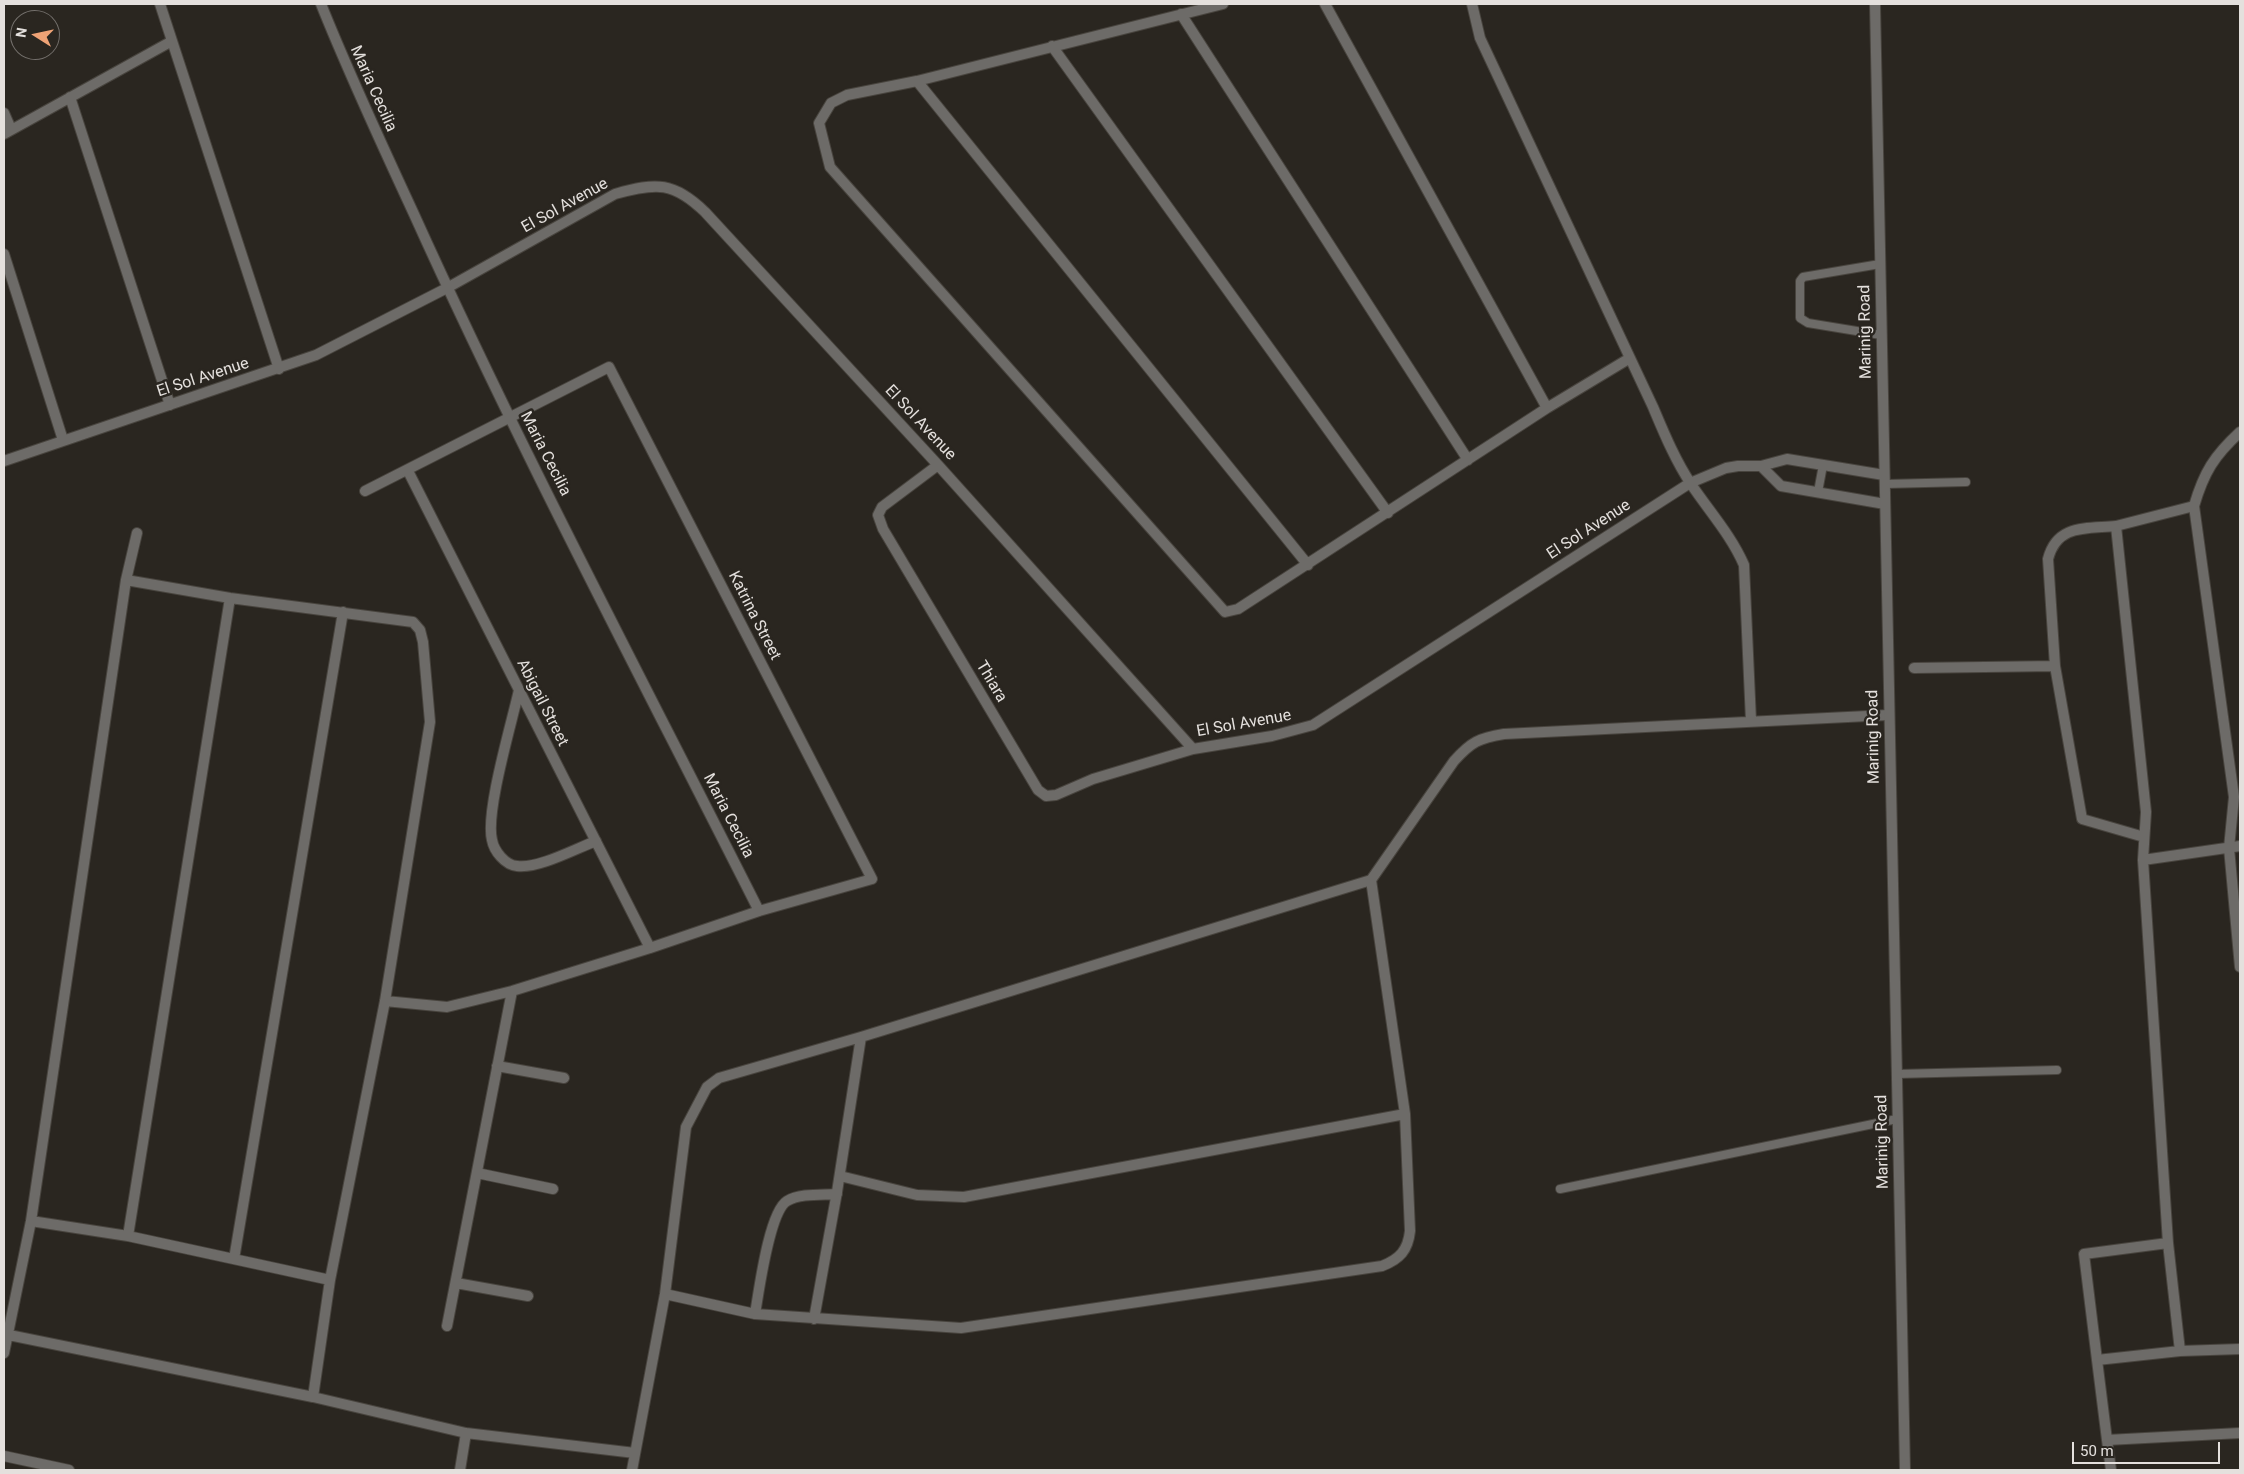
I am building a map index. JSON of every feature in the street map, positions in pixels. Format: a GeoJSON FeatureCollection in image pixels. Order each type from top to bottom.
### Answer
{"type":"FeatureCollection","features":[{"type":"Feature","properties":{"kind":"street"},"geometry":{"type":"LineString","coordinates":[[160,4],[279,369]]}},
{"type":"Feature","properties":{"kind":"street","name":"Maria Cecilia"},"geometry":{"type":"LineString","coordinates":[[321,4],[343,59],[447,288],[509,417],[759,911]]}},
{"type":"Feature","properties":{"kind":"street"},"geometry":{"type":"LineString","coordinates":[[1223,4],[917,81],[847,95],[831,103],[818,123],[830,167],[1225,612],[1238,609],[1547,408],[1630,358]]}},
{"type":"Feature","properties":{"kind":"street"},"geometry":{"type":"LineString","coordinates":[[1325,4],[1547,408]]}},
{"type":"Feature","properties":{"kind":"street"},"geometry":{"type":"LineString","coordinates":[[1472,4],[1480,38],[1630,358],[1668,444],[1690,483],[1736,546],[1744,565],[1751,721]]}},
{"type":"Feature","properties":{"kind":"street","name":"Marinig Road"},"geometry":{"type":"LineString","coordinates":[[1875,4],[1888,715],[1905,1470]]}},
{"type":"Feature","properties":{"kind":"street"},"geometry":{"type":"LineString","coordinates":[[1181,14],[1468,460]]}},
{"type":"Feature","properties":{"kind":"street"},"geometry":{"type":"LineString","coordinates":[[4,113],[7,132],[172,41]]}},
{"type":"Feature","properties":{"kind":"street"},"geometry":{"type":"LineString","coordinates":[[1052,46],[1388,513]]}},
{"type":"Feature","properties":{"kind":"street"},"geometry":{"type":"LineString","coordinates":[[917,81],[1308,565]]}},
{"type":"Feature","properties":{"kind":"street"},"geometry":{"type":"LineString","coordinates":[[70,97],[170,405]]}},
{"type":"Feature","properties":{"kind":"street","name":"El Sol Avenue"},"geometry":{"type":"LineString","coordinates":[[4,461],[62,440],[279,369],[349,339],[447,288],[615,194],[635,188],[671,188],[687,194],[706,212],[938,465],[1193,749],[1272,736],[1313,725],[1690,483],[1726,468],[1761,466],[1787,459],[1884,479]]}},
{"type":"Feature","properties":{"kind":"street"},"geometry":{"type":"LineString","coordinates":[[4,254],[62,440]]}},
{"type":"Feature","properties":{"kind":"street"},"geometry":{"type":"LineString","coordinates":[[366,491],[609,367],[872,879],[759,911],[650,948],[512,991],[447,1007],[385,1001]]}},
{"type":"Feature","properties":{"kind":"street"},"geometry":{"type":"LineString","coordinates":[[2240,432],[2225,446],[2202,477],[2194,506],[2234,796],[2229,848],[2240,967]]}},
{"type":"Feature","properties":{"kind":"street","name":"Thiara"},"geometry":{"type":"LineString","coordinates":[[938,465],[882,507],[878,515],[883,529],[1038,790],[1046,796],[1056,795],[1093,779],[1193,749]]}},
{"type":"Feature","properties":{"kind":"street"},"geometry":{"type":"LineString","coordinates":[[1761,466],[1781,486],[1885,504]]}},
{"type":"Feature","properties":{"kind":"street","name":"Abigail Street"},"geometry":{"type":"LineString","coordinates":[[408,470],[650,948]]}},
{"type":"Feature","properties":{"kind":"street"},"geometry":{"type":"LineString","coordinates":[[2144,837],[2082,819],[2055,666],[2048,559],[2052,545],[2063,534],[2073,530],[2116,526],[2194,506]]}},
{"type":"Feature","properties":{"kind":"street"},"geometry":{"type":"LineString","coordinates":[[2116,526],[2146,812],[2143,860],[2168,1243],[2180,1351]]}},
{"type":"Feature","properties":{"kind":"street"},"geometry":{"type":"LineString","coordinates":[[4,1354],[6,1334],[31,1221],[126,580],[137,533]]}},
{"type":"Feature","properties":{"kind":"street"},"geometry":{"type":"LineString","coordinates":[[126,580],[230,598],[413,622],[420,630],[423,642],[430,722],[385,1001],[330,1280],[313,1397]]}},
{"type":"Feature","properties":{"kind":"street"},"geometry":{"type":"LineString","coordinates":[[128,1236],[230,598]]}},
{"type":"Feature","properties":{"kind":"street"},"geometry":{"type":"LineString","coordinates":[[234,1259],[343,612]]}},
{"type":"Feature","properties":{"kind":"street"},"geometry":{"type":"LineString","coordinates":[[1914,668],[2055,666]]}},
{"type":"Feature","properties":{"kind":"street"},"geometry":{"type":"LineString","coordinates":[[519,690],[491,815],[492,840],[500,857],[515,866],[531,866],[596,841]]}},
{"type":"Feature","properties":{"kind":"street"},"geometry":{"type":"LineString","coordinates":[[632,1470],[665,1294],[686,1127],[697,1101],[707,1087],[718,1078],[861,1037],[1371,880],[1454,761],[1468,746],[1482,738],[1504,734],[1888,715]]}},
{"type":"Feature","properties":{"kind":"street"},"geometry":{"type":"LineString","coordinates":[[2143,860],[2240,846]]}},
{"type":"Feature","properties":{"kind":"street"},"geometry":{"type":"LineString","coordinates":[[665,1294],[755,1314],[961,1328],[1382,1266],[1393,1262],[1402,1254],[1408,1244],[1405,1114],[1371,880]]}},
{"type":"Feature","properties":{"kind":"street"},"geometry":{"type":"LineString","coordinates":[[447,1326],[512,991]]}},
{"type":"Feature","properties":{"kind":"street"},"geometry":{"type":"LineString","coordinates":[[814,1319],[840,1176],[861,1037]]}},
{"type":"Feature","properties":{"kind":"street"},"geometry":{"type":"LineString","coordinates":[[498,1066],[564,1078]]}},
{"type":"Feature","properties":{"kind":"street"},"geometry":{"type":"LineString","coordinates":[[840,1176],[917,1195],[964,1197],[1405,1114]]}},
{"type":"Feature","properties":{"kind":"street"},"geometry":{"type":"LineString","coordinates":[[477,1173],[553,1189]]}},
{"type":"Feature","properties":{"kind":"street"},"geometry":{"type":"LineString","coordinates":[[755,1314],[772,1224],[781,1208],[787,1201],[800,1197],[837,1194]]}},
{"type":"Feature","properties":{"kind":"street"},"geometry":{"type":"LineString","coordinates":[[31,1221],[128,1236],[330,1280]]}},
{"type":"Feature","properties":{"kind":"street"},"geometry":{"type":"LineString","coordinates":[[2111,1470],[2084,1254],[2168,1243]]}},
{"type":"Feature","properties":{"kind":"street"},"geometry":{"type":"LineString","coordinates":[[456,1283],[528,1296]]}},
{"type":"Feature","properties":{"kind":"street"},"geometry":{"type":"LineString","coordinates":[[6,1334],[313,1397],[466,1433],[635,1452]]}},
{"type":"Feature","properties":{"kind":"street"},"geometry":{"type":"LineString","coordinates":[[2096,1360],[2180,1351],[2240,1349]]}},
{"type":"Feature","properties":{"kind":"street"},"geometry":{"type":"LineString","coordinates":[[460,1470],[466,1433]]}},
{"type":"Feature","properties":{"kind":"street"},"geometry":{"type":"LineString","coordinates":[[2108,1440],[2240,1433]]}},
{"type":"Feature","properties":{"kind":"street"},"geometry":{"type":"LineString","coordinates":[[4,1456],[69,1470]]}},
{"type":"Feature","properties":{"kind":"lane"},"geometry":{"type":"LineString","coordinates":[[1880,264],[1802,276],[1800,281],[1800,318],[1808,323],[1881,335]]}},
{"type":"Feature","properties":{"kind":"lane"},"geometry":{"type":"LineString","coordinates":[[1818,492],[1822,465]]}},
{"type":"Feature","properties":{"kind":"lane"},"geometry":{"type":"LineString","coordinates":[[1884,479],[1966,482]]}},
{"type":"Feature","properties":{"kind":"lane"},"geometry":{"type":"LineString","coordinates":[[1896,1074],[2057,1070]]}},
{"type":"Feature","properties":{"kind":"lane"},"geometry":{"type":"LineString","coordinates":[[1560,1188],[1897,1119]]}}]}
